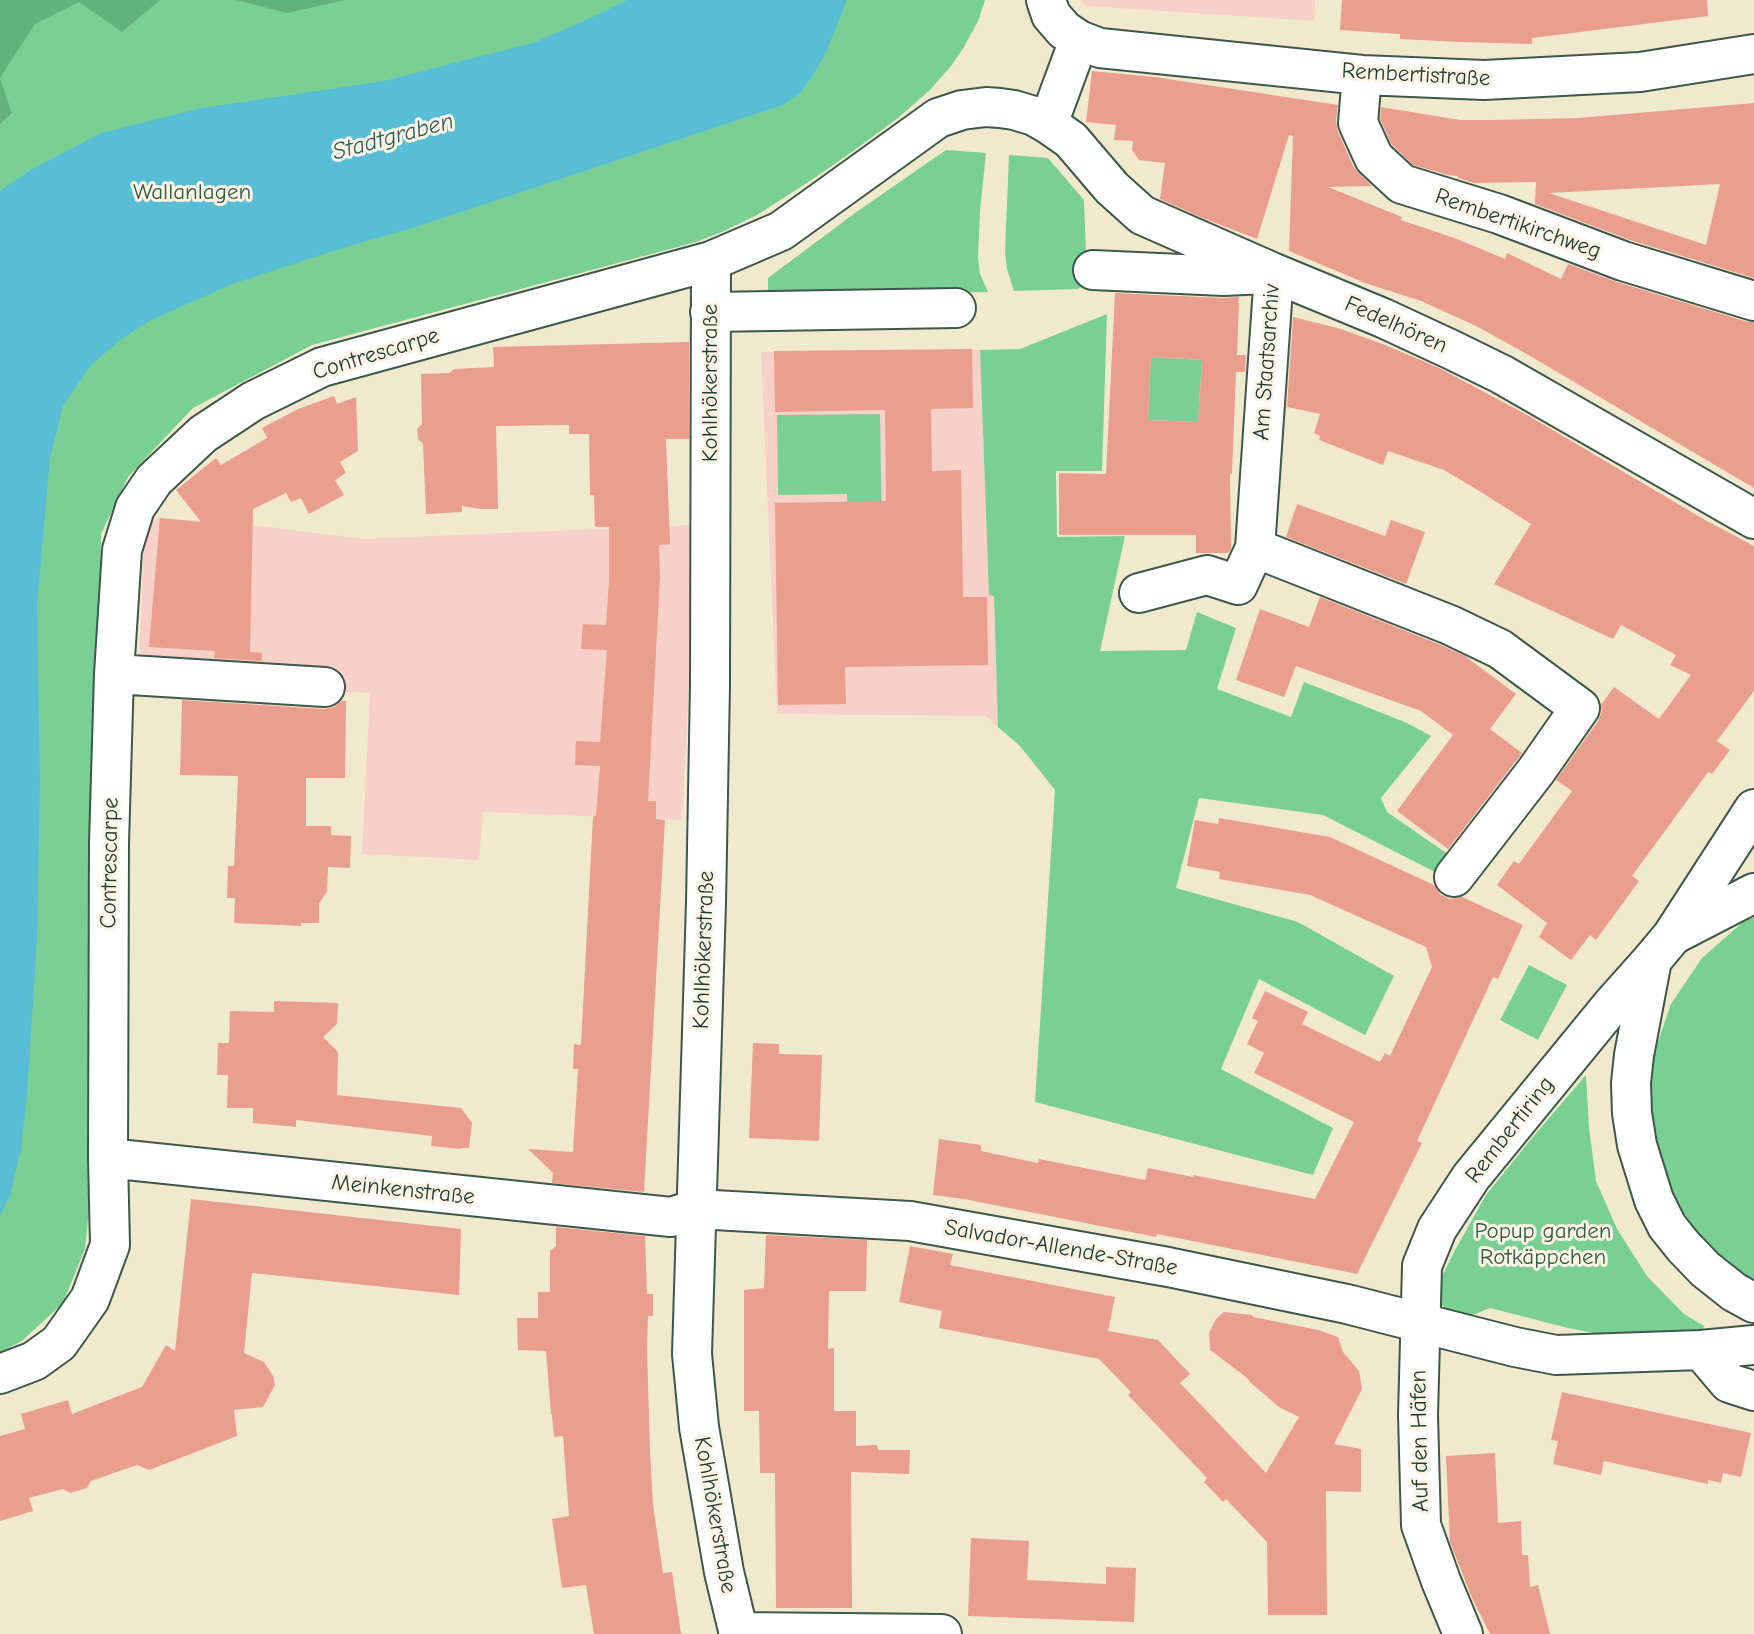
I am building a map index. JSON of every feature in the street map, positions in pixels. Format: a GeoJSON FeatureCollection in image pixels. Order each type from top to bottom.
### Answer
{"type":"FeatureCollection","features":[{"type":"Feature","properties":{"kind":"street"},"geometry":{"type":"LineString","coordinates":[[1046,0],[1051,15],[1064,30],[1079,40],[1048,124]]}},
{"type":"Feature","properties":{"kind":"street","name":"Rembertistraße"},"geometry":{"type":"LineString","coordinates":[[1079,40],[1100,48],[1362,75],[1484,80],[1640,72],[1754,54]]}},
{"type":"Feature","properties":{"kind":"street","name":"Rembertikirchweg"},"geometry":{"type":"LineString","coordinates":[[1362,75],[1358,123],[1374,158],[1402,184],[1499,214],[1623,261],[1754,301]]}},
{"type":"Feature","properties":{"kind":"street","name":"Contrescarpe"},"geometry":{"type":"LineString","coordinates":[[0,1374],[34,1361],[59,1343],[90,1299],[110,1245],[109,843],[114,674],[122,550],[135,508],[154,480],[202,434],[253,401],[322,368],[711,261],[781,231],[938,118],[962,110],[986,107],[1014,110],[1048,124]]}},
{"type":"Feature","properties":{"kind":"street","name":"Fedelhören"},"geometry":{"type":"LineString","coordinates":[[1048,124],[1071,140],[1111,188],[1142,215],[1383,318],[1501,374],[1754,519]]}},
{"type":"Feature","properties":{"kind":"street","name":"Kohlhökerstraße"},"geometry":{"type":"LineString","coordinates":[[711,261],[710,685],[706,916],[692,1354],[699,1427],[724,1572],[738,1633]]}},
{"type":"Feature","properties":{"kind":"street","name":"Am Staatsarchiv"},"geometry":{"type":"LineString","coordinates":[[1093,270],[1224,276],[1274,273],[1255,548],[1238,584],[1207,575],[1139,593]]}},
{"type":"Feature","properties":{"kind":"street"},"geometry":{"type":"LineString","coordinates":[[710,312],[956,308]]}},
{"type":"Feature","properties":{"kind":"street"},"geometry":{"type":"LineString","coordinates":[[1255,548],[1450,625],[1500,649],[1580,708],[1536,771],[1454,877]]}},
{"type":"Feature","properties":{"kind":"street"},"geometry":{"type":"LineString","coordinates":[[114,674],[325,687]]}},
{"type":"Feature","properties":{"kind":"street","name":"Rembertiring"},"geometry":{"type":"LineString","coordinates":[[1420,1323],[1422,1266],[1437,1229],[1471,1177],[1512,1125],[1662,948],[1754,809]]}},
{"type":"Feature","properties":{"kind":"street"},"geometry":{"type":"LineString","coordinates":[[1662,948],[1754,893]]}},
{"type":"Feature","properties":{"kind":"street","name":"Rembertiring"},"geometry":{"type":"LineString","coordinates":[[1662,948],[1634,1055],[1631,1083],[1637,1145],[1654,1200],[1667,1226],[1714,1277],[1754,1303]]}},
{"type":"Feature","properties":{"kind":"street","name":"Meinkenstraße"},"geometry":{"type":"LineString","coordinates":[[108,1158],[671,1217],[696,1209]]}},
{"type":"Feature","properties":{"kind":"street","name":"Salvador-Allende-Straße"},"geometry":{"type":"LineString","coordinates":[[696,1209],[900,1220],[947,1227],[1168,1267],[1347,1304],[1514,1347],[1556,1355],[1701,1350],[1754,1345]]}},
{"type":"Feature","properties":{"kind":"street","name":"Auf den Häfen"},"geometry":{"type":"LineString","coordinates":[[1420,1323],[1418,1415],[1421,1525],[1441,1581],[1451,1632]]}},
{"type":"Feature","properties":{"kind":"street"},"geometry":{"type":"LineString","coordinates":[[1701,1350],[1728,1383],[1754,1391]]}},
{"type":"Feature","properties":{"kind":"street"},"geometry":{"type":"LineString","coordinates":[[738,1633],[942,1634]]}},
{"type":"Feature","properties":{"kind":"shaded area"},"geometry":{"type":"Polygon","coordinates":[[[1080,0],[1315,0],[1314,21],[1087,6],[1080,0]]]}},
{"type":"Feature","properties":{"kind":"shaded area"},"geometry":{"type":"Polygon","coordinates":[[[980,350],[989,595],[994,595],[998,727],[986,716],[777,714],[761,352],[980,350]]]}},
{"type":"Feature","properties":{"kind":"shaded area"},"geometry":{"type":"Polygon","coordinates":[[[160,518],[252,525],[363,539],[692,525],[689,685],[682,820],[483,812],[479,860],[362,854],[370,693],[138,681],[144,541],[151,521],[160,518]]]}},
{"type":"Feature","properties":{"kind":"green space","name":"Wallanlagen"},"geometry":{"type":"Polygon","coordinates":[[[0,0],[985,0],[978,21],[964,47],[930,90],[856,149],[757,215],[696,242],[312,345],[193,408],[128,477],[101,534],[93,1171],[85,1249],[63,1303],[22,1341],[0,1352],[0,0]]]}},
{"type":"Feature","properties":{"kind":"green space"},"geometry":{"type":"Polygon","coordinates":[[[0,0],[160,0],[122,32],[79,2],[35,24],[0,78],[0,0]]]}},
{"type":"Feature","properties":{"kind":"green space"},"geometry":{"type":"Polygon","coordinates":[[[236,0],[345,0],[287,13],[236,0]]]}},
{"type":"Feature","properties":{"kind":"green space"},"geometry":{"type":"Polygon","coordinates":[[[0,79],[12,113],[0,124],[0,79]]]}},
{"type":"Feature","properties":{"kind":"green space"},"geometry":{"type":"Polygon","coordinates":[[[946,150],[986,153],[978,257],[980,274],[988,292],[768,296],[768,278],[946,150]]]}},
{"type":"Feature","properties":{"kind":"green space"},"geometry":{"type":"Polygon","coordinates":[[[1009,155],[1048,158],[1084,200],[1087,280],[1078,289],[1014,291],[1005,252],[1009,155]]]}},
{"type":"Feature","properties":{"kind":"green space"},"geometry":{"type":"Polygon","coordinates":[[[1107,314],[1102,471],[1056,471],[1057,537],[1125,536],[1100,651],[1186,650],[1197,612],[1236,628],[1217,689],[1291,717],[1304,682],[1407,723],[1431,736],[1381,798],[1387,812],[1452,857],[1439,874],[1323,815],[1199,798],[1176,888],[1298,922],[1394,976],[1365,1035],[1259,979],[1221,1069],[1333,1128],[1313,1175],[1035,1102],[1055,790],[1020,746],[998,727],[994,596],[989,595],[980,350],[1020,349],[1107,314]]]}},
{"type":"Feature","properties":{"kind":"green space"},"geometry":{"type":"Polygon","coordinates":[[[1151,357],[1202,360],[1198,422],[1148,420],[1151,357]]]}},
{"type":"Feature","properties":{"kind":"green space"},"geometry":{"type":"Polygon","coordinates":[[[880,414],[883,595],[850,595],[847,494],[778,495],[777,415],[880,414]]]}},
{"type":"Feature","properties":{"kind":"green space"},"geometry":{"type":"Polygon","coordinates":[[[1754,917],[1754,1280],[1713,1250],[1693,1227],[1677,1202],[1664,1175],[1650,1116],[1653,1056],[1671,1004],[1702,958],[1743,922],[1754,917]]]}},
{"type":"Feature","properties":{"kind":"green space"},"geometry":{"type":"Polygon","coordinates":[[[1529,965],[1567,985],[1538,1040],[1500,1020],[1529,965]]]}},
{"type":"Feature","properties":{"kind":"green space","name":"Popup garden Rotkäppchen"},"geometry":{"type":"Polygon","coordinates":[[[1586,1075],[1596,1181],[1617,1229],[1647,1276],[1684,1314],[1704,1326],[1702,1333],[1626,1339],[1568,1328],[1490,1308],[1470,1316],[1451,1315],[1439,1301],[1440,1280],[1486,1195],[1586,1075]]]}},
{"type":"Feature","properties":{"kind":"water","name":"Stadtgraben"},"geometry":{"type":"Polygon","coordinates":[[[627,0],[847,0],[814,74],[800,93],[783,105],[419,226],[232,284],[151,320],[120,340],[90,366],[63,406],[50,458],[37,605],[40,783],[37,940],[27,1095],[21,1148],[10,1196],[0,1215],[0,191],[29,171],[101,133],[202,108],[384,81],[533,43],[627,0]]]}},
{"type":"Feature","properties":{"kind":"building"},"geometry":{"type":"Polygon","coordinates":[[[1342,0],[1707,0],[1708,16],[1532,38],[1532,44],[1460,42],[1400,39],[1400,34],[1340,30],[1342,0]]]}},
{"type":"Feature","properties":{"kind":"building"},"geometry":{"type":"Polygon","coordinates":[[[1092,71],[1155,77],[1338,105],[1338,132],[1354,168],[1372,186],[1328,187],[1402,217],[1401,220],[1505,259],[1507,253],[1561,279],[1568,264],[1617,282],[1754,322],[1754,488],[1476,326],[1421,301],[1365,283],[1289,251],[1293,136],[1289,135],[1257,239],[1160,199],[1165,163],[1139,160],[1132,150],[1133,141],[1114,140],[1116,125],[1086,122],[1092,71]]]}},
{"type":"Feature","properties":{"kind":"building"},"geometry":{"type":"Polygon","coordinates":[[[1754,103],[1754,278],[1630,240],[1535,204],[1536,182],[1474,183],[1458,176],[1413,165],[1392,145],[1380,119],[1381,107],[1460,120],[1579,118],[1754,103]],[[1720,184],[1549,193],[1706,245],[1720,184]]]}},
{"type":"Feature","properties":{"kind":"building"},"geometry":{"type":"Polygon","coordinates":[[[1115,293],[1239,297],[1237,355],[1246,355],[1245,372],[1236,372],[1229,553],[1196,553],[1196,535],[1059,535],[1059,473],[1106,474],[1115,293]],[[1151,357],[1148,420],[1198,422],[1202,360],[1151,357]]]}},
{"type":"Feature","properties":{"kind":"building"},"geometry":{"type":"Polygon","coordinates":[[[1293,317],[1341,329],[1439,368],[1529,416],[1754,546],[1754,691],[1717,741],[1730,750],[1712,774],[1708,772],[1632,876],[1639,881],[1596,940],[1590,935],[1571,960],[1539,937],[1547,923],[1497,885],[1514,861],[1519,864],[1572,791],[1556,780],[1598,721],[1601,705],[1614,687],[1659,719],[1691,675],[1670,665],[1676,655],[1621,625],[1613,639],[1494,584],[1531,524],[1481,492],[1444,470],[1388,451],[1383,465],[1319,440],[1320,436],[1314,433],[1320,414],[1287,407],[1293,317]]]}},
{"type":"Feature","properties":{"kind":"building"},"geometry":{"type":"Polygon","coordinates":[[[689,342],[689,439],[666,439],[670,544],[659,545],[660,577],[648,801],[656,801],[656,819],[665,820],[644,1192],[552,1183],[553,1173],[528,1149],[573,1152],[578,1069],[573,1069],[574,1044],[581,1045],[593,816],[596,816],[600,766],[575,765],[576,741],[600,742],[607,650],[581,649],[583,624],[606,625],[609,527],[595,527],[594,495],[590,495],[589,434],[569,434],[569,425],[496,426],[498,509],[462,506],[462,512],[426,514],[423,444],[418,439],[417,429],[422,424],[421,374],[494,367],[493,347],[689,342]]]}},
{"type":"Feature","properties":{"kind":"building"},"geometry":{"type":"Polygon","coordinates":[[[972,349],[973,408],[931,409],[932,471],[961,470],[963,597],[987,597],[988,665],[845,667],[846,704],[778,705],[775,503],[886,501],[885,410],[775,412],[774,351],[972,349]]]}},
{"type":"Feature","properties":{"kind":"building"},"geometry":{"type":"Polygon","coordinates":[[[334,396],[337,404],[356,397],[358,451],[340,462],[346,473],[335,480],[344,495],[309,514],[301,498],[291,502],[286,493],[253,509],[250,652],[262,653],[262,661],[214,658],[215,651],[149,647],[160,518],[201,522],[176,490],[216,458],[221,465],[267,438],[262,428],[298,409],[334,396]]]}},
{"type":"Feature","properties":{"kind":"building"},"geometry":{"type":"Polygon","coordinates":[[[1297,504],[1385,536],[1391,520],[1425,532],[1406,584],[1286,537],[1297,504]]]}},
{"type":"Feature","properties":{"kind":"building"},"geometry":{"type":"Polygon","coordinates":[[[1320,597],[1465,656],[1516,694],[1490,729],[1522,753],[1448,849],[1397,811],[1453,735],[1421,711],[1296,666],[1284,697],[1236,680],[1260,609],[1309,627],[1320,597]]]}},
{"type":"Feature","properties":{"kind":"building"},"geometry":{"type":"Polygon","coordinates":[[[182,700],[324,709],[346,701],[345,778],[306,778],[306,826],[331,826],[331,835],[351,836],[350,868],[328,867],[327,892],[319,903],[319,923],[301,923],[301,926],[234,923],[235,898],[227,898],[228,866],[234,866],[238,776],[180,775],[182,700]]]}},
{"type":"Feature","properties":{"kind":"building"},"geometry":{"type":"Polygon","coordinates":[[[1219,818],[1330,837],[1434,885],[1441,895],[1450,899],[1462,897],[1523,925],[1498,979],[1493,977],[1417,1141],[1422,1143],[1357,1274],[1157,1234],[1156,1237],[933,1195],[939,1139],[981,1145],[981,1151],[1038,1163],[1039,1159],[1145,1180],[1148,1168],[1315,1199],[1354,1122],[1254,1073],[1264,1053],[1247,1044],[1258,1021],[1252,1018],[1265,991],[1308,1012],[1302,1024],[1380,1062],[1385,1053],[1390,1056],[1432,967],[1426,947],[1310,895],[1219,879],[1220,872],[1187,866],[1195,820],[1218,824],[1219,818]]]}},
{"type":"Feature","properties":{"kind":"building"},"geometry":{"type":"Polygon","coordinates":[[[274,1001],[338,1003],[337,1024],[323,1037],[338,1052],[337,1095],[461,1108],[472,1123],[469,1148],[431,1146],[432,1136],[296,1120],[296,1127],[253,1123],[253,1108],[227,1108],[228,1075],[217,1075],[218,1043],[229,1043],[230,1011],[274,1012],[274,1001]]]}},
{"type":"Feature","properties":{"kind":"building"},"geometry":{"type":"Polygon","coordinates":[[[753,1043],[779,1044],[779,1054],[822,1055],[819,1141],[749,1138],[753,1043]]]}},
{"type":"Feature","properties":{"kind":"building"},"geometry":{"type":"Polygon","coordinates":[[[191,1199],[461,1229],[459,1295],[252,1273],[244,1353],[264,1362],[275,1385],[263,1407],[234,1410],[237,1436],[149,1470],[137,1465],[91,1481],[87,1488],[70,1493],[63,1489],[29,1498],[33,1511],[0,1521],[0,1436],[25,1429],[21,1414],[68,1400],[72,1414],[142,1387],[166,1345],[175,1351],[191,1199]]]}},
{"type":"Feature","properties":{"kind":"building"},"geometry":{"type":"Polygon","coordinates":[[[556,1227],[645,1236],[647,1294],[653,1294],[653,1316],[648,1316],[647,1350],[653,1505],[663,1573],[672,1572],[681,1634],[594,1634],[586,1585],[562,1588],[552,1519],[569,1516],[563,1436],[554,1437],[546,1351],[518,1350],[517,1318],[538,1318],[538,1292],[550,1292],[550,1251],[556,1246],[556,1227]]]}},
{"type":"Feature","properties":{"kind":"building"},"geometry":{"type":"Polygon","coordinates":[[[766,1235],[867,1240],[866,1291],[829,1291],[828,1349],[834,1348],[834,1411],[856,1411],[856,1446],[877,1445],[878,1450],[910,1450],[909,1474],[851,1472],[852,1608],[776,1608],[775,1473],[760,1473],[759,1411],[744,1411],[744,1290],[764,1288],[766,1235]]]}},
{"type":"Feature","properties":{"kind":"building"},"geometry":{"type":"Polygon","coordinates":[[[910,1246],[953,1254],[950,1265],[1115,1297],[1108,1331],[1158,1340],[1190,1374],[1180,1383],[1266,1473],[1299,1417],[1279,1407],[1246,1377],[1210,1350],[1209,1333],[1216,1319],[1224,1312],[1252,1315],[1338,1337],[1343,1352],[1359,1371],[1362,1389],[1334,1444],[1361,1449],[1361,1492],[1326,1491],[1327,1615],[1268,1615],[1267,1542],[1226,1499],[1223,1502],[1204,1482],[1207,1478],[1128,1395],[1131,1392],[1099,1359],[939,1328],[942,1311],[899,1302],[910,1246]]]}},
{"type":"Feature","properties":{"kind":"building"},"geometry":{"type":"Polygon","coordinates":[[[1562,1392],[1751,1433],[1741,1477],[1723,1473],[1721,1483],[1708,1480],[1708,1484],[1604,1461],[1601,1475],[1553,1464],[1558,1441],[1551,1440],[1562,1392]]]}},
{"type":"Feature","properties":{"kind":"building"},"geometry":{"type":"Polygon","coordinates":[[[1495,1453],[1498,1523],[1521,1521],[1522,1555],[1528,1555],[1530,1587],[1538,1585],[1550,1634],[1490,1634],[1472,1598],[1450,1542],[1446,1456],[1495,1453]]]}},
{"type":"Feature","properties":{"kind":"building"},"geometry":{"type":"Polygon","coordinates":[[[971,1538],[1029,1541],[1027,1580],[1106,1584],[1106,1567],[1136,1568],[1134,1622],[968,1616],[971,1538]]]}}]}
